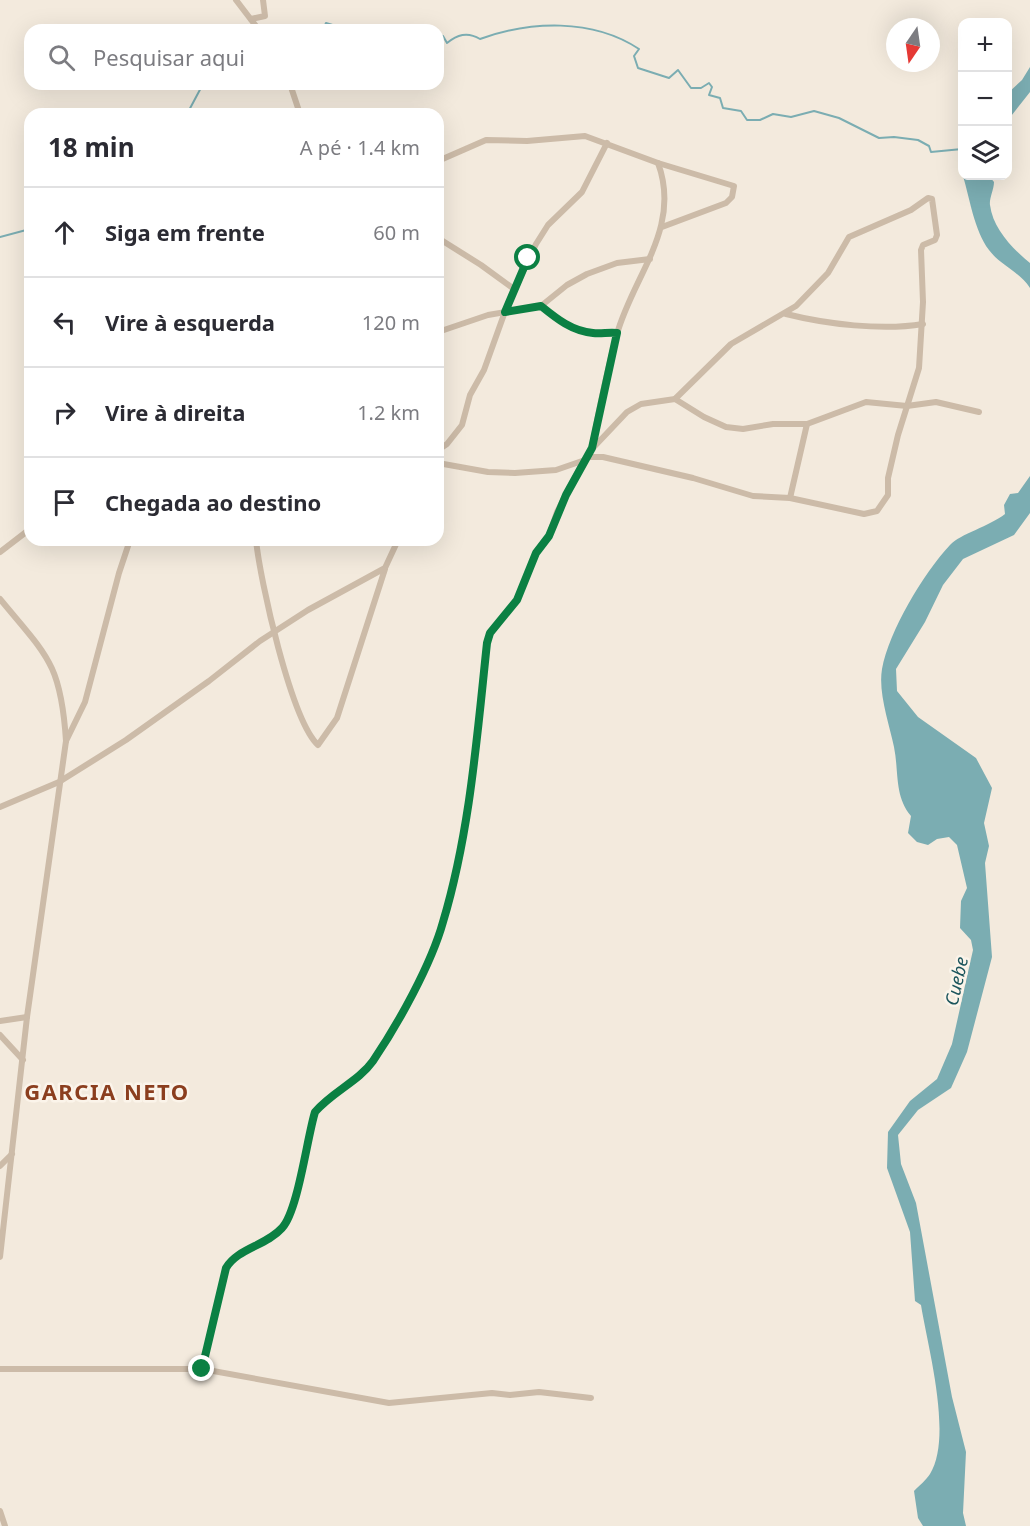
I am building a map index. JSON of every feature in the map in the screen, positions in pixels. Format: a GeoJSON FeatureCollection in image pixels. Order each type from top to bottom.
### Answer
{"type":"FeatureCollection","features":[{"type":"Feature","properties":{"kind":"street"},"geometry":{"type":"LineString","coordinates":[[236,0],[254,24]]}},
{"type":"Feature","properties":{"kind":"street"},"geometry":{"type":"LineString","coordinates":[[251,20],[265,16],[263,0]]}},
{"type":"Feature","properties":{"kind":"street"},"geometry":{"type":"LineString","coordinates":[[292,90],[298,108]]}},
{"type":"Feature","properties":{"kind":"street"},"geometry":{"type":"LineString","coordinates":[[444,159],[491,139],[527,141],[585,136],[673,168],[730,183],[734,188],[726,203],[662,227]]}},
{"type":"Feature","properties":{"kind":"street"},"geometry":{"type":"LineString","coordinates":[[444,445],[453,438],[462,425],[470,395],[484,370],[514,289],[536,244],[548,225],[582,192],[607,143]]}},
{"type":"Feature","properties":{"kind":"street"},"geometry":{"type":"LineString","coordinates":[[592,448],[617,333],[662,227],[662,177],[658,163]]}},
{"type":"Feature","properties":{"kind":"street"},"geometry":{"type":"LineString","coordinates":[[662,177],[673,168]]}},
{"type":"Feature","properties":{"kind":"street"},"geometry":{"type":"LineString","coordinates":[[202,1369],[226,1268],[232,1258],[266,1240],[283,1227],[291,1210],[315,1112],[324,1101],[372,1062],[425,968],[443,925],[461,853],[490,633],[517,600],[536,553],[549,536],[557,512],[586,458],[592,448],[627,412],[641,404],[675,399],[731,344],[786,314],[828,273],[849,237],[911,210],[931,198],[937,235],[935,240],[921,248],[923,324],[919,368],[890,466],[888,495],[877,512],[864,514],[790,498],[753,495],[603,457],[586,458],[556,470],[515,473],[488,472],[444,463]]}},
{"type":"Feature","properties":{"kind":"street"},"geometry":{"type":"LineString","coordinates":[[444,242],[514,289]]}},
{"type":"Feature","properties":{"kind":"street"},"geometry":{"type":"LineString","coordinates":[[444,330],[488,315],[541,306],[567,285],[587,274],[618,263],[650,259]]}},
{"type":"Feature","properties":{"kind":"street"},"geometry":{"type":"LineString","coordinates":[[541,306],[560,322],[576,329],[590,333],[617,333]]}},
{"type":"Feature","properties":{"kind":"street"},"geometry":{"type":"LineString","coordinates":[[786,314],[838,323],[901,327],[923,324]]}},
{"type":"Feature","properties":{"kind":"street"},"geometry":{"type":"LineString","coordinates":[[675,399],[704,417],[726,427],[743,429],[773,424],[807,424],[866,402],[907,406],[936,402],[979,412]]}},
{"type":"Feature","properties":{"kind":"street"},"geometry":{"type":"LineString","coordinates":[[790,498],[807,424]]}},
{"type":"Feature","properties":{"kind":"street"},"geometry":{"type":"LineString","coordinates":[[0,552],[24,534]]}},
{"type":"Feature","properties":{"kind":"street"},"geometry":{"type":"LineString","coordinates":[[66,741],[85,702],[118,573],[128,546]]}},
{"type":"Feature","properties":{"kind":"street"},"geometry":{"type":"LineString","coordinates":[[257,546],[266,598],[295,705],[303,726],[319,745],[337,718],[385,568],[395,546]]}},
{"type":"Feature","properties":{"kind":"street"},"geometry":{"type":"LineString","coordinates":[[0,807],[59,782],[126,740],[276,631],[385,568]]}},
{"type":"Feature","properties":{"kind":"street"},"geometry":{"type":"LineString","coordinates":[[0,599],[38,643],[56,673],[63,703],[66,741],[27,1017],[24,1061],[0,1257]]}},
{"type":"Feature","properties":{"kind":"street"},"geometry":{"type":"LineString","coordinates":[[0,1021],[27,1017]]}},
{"type":"Feature","properties":{"kind":"street"},"geometry":{"type":"LineString","coordinates":[[0,1035],[12,1045],[24,1061]]}},
{"type":"Feature","properties":{"kind":"street"},"geometry":{"type":"LineString","coordinates":[[0,1166],[13,1154]]}},
{"type":"Feature","properties":{"kind":"street"},"geometry":{"type":"LineString","coordinates":[[0,1369],[202,1369],[389,1403],[492,1393],[510,1395],[539,1392],[591,1398]]}},
{"type":"Feature","properties":{"kind":"street"},"geometry":{"type":"LineString","coordinates":[[0,1511],[5,1526]]}},
{"type":"Feature","properties":{"kind":"water"},"geometry":{"type":"Polygon","coordinates":[[[1030,67],[1030,92],[1012,115],[1012,89],[1022,80],[1030,67]]]}},
{"type":"Feature","properties":{"kind":"water"},"geometry":{"type":"Polygon","coordinates":[[[964,180],[992,180],[994,182],[990,203],[992,214],[1005,238],[1030,263],[1030,288],[1021,277],[989,250],[976,224],[964,180]]]}},
{"type":"Feature","properties":{"kind":"water"},"geometry":{"type":"Polygon","coordinates":[[[1030,476],[1030,513],[1014,535],[963,559],[943,585],[925,622],[896,669],[897,691],[918,717],[976,758],[992,788],[984,823],[989,846],[985,863],[992,957],[967,1052],[951,1088],[918,1110],[898,1135],[901,1164],[916,1203],[952,1397],[966,1452],[963,1513],[966,1526],[923,1526],[918,1518],[914,1491],[930,1474],[937,1458],[939,1416],[937,1392],[921,1305],[915,1301],[910,1232],[887,1168],[888,1132],[910,1101],[937,1079],[952,1044],[973,950],[971,940],[960,928],[961,901],[967,888],[957,845],[949,837],[937,839],[928,845],[917,842],[908,833],[911,816],[899,792],[894,747],[881,678],[886,654],[899,621],[929,571],[955,541],[1005,514],[1004,505],[1010,494],[1018,493],[1030,476]]]}},
{"type":"Feature","properties":{"kind":"waterway"},"geometry":{"type":"LineString","coordinates":[[326,24],[329,24]]}},
{"type":"Feature","properties":{"kind":"waterway"},"geometry":{"type":"LineString","coordinates":[[444,38],[447,43],[462,35],[471,35],[480,39],[499,33],[540,26],[581,27],[621,39],[639,49],[634,56],[638,68],[669,78],[678,70],[691,88],[701,88],[709,83],[712,87],[709,95],[720,98],[723,108],[741,111],[747,120],[760,120],[773,114],[791,117],[814,111],[839,118],[879,138],[918,140],[929,146],[931,152],[958,149]]}},
{"type":"Feature","properties":{"kind":"waterway"},"geometry":{"type":"LineString","coordinates":[[190,108],[200,90]]}},
{"type":"Feature","properties":{"kind":"waterway"},"geometry":{"type":"LineString","coordinates":[[0,237],[24,231]]}},
{"type":"Feature","properties":{"kind":"district","name":"GARCIA NETO"},"geometry":{"type":"Point","coordinates":[107,1091]}},
{"type":"Feature","properties":{"kind":"route"},"geometry":{"type":"LineString","coordinates":[[202,1369],[226,1268],[232,1258],[266,1240],[283,1227],[291,1210],[315,1112],[324,1101],[372,1062],[425,968],[443,925],[461,853],[490,633],[521,593],[536,553],[549,536],[557,512],[592,448],[617,333],[598,334],[576,329],[560,322],[541,306],[505,312],[528,258]]}},
{"type":"Feature","properties":{"kind":"water label","name":"Cuebe"},"geometry":{"type":"Point","coordinates":[956,981]}}]}
